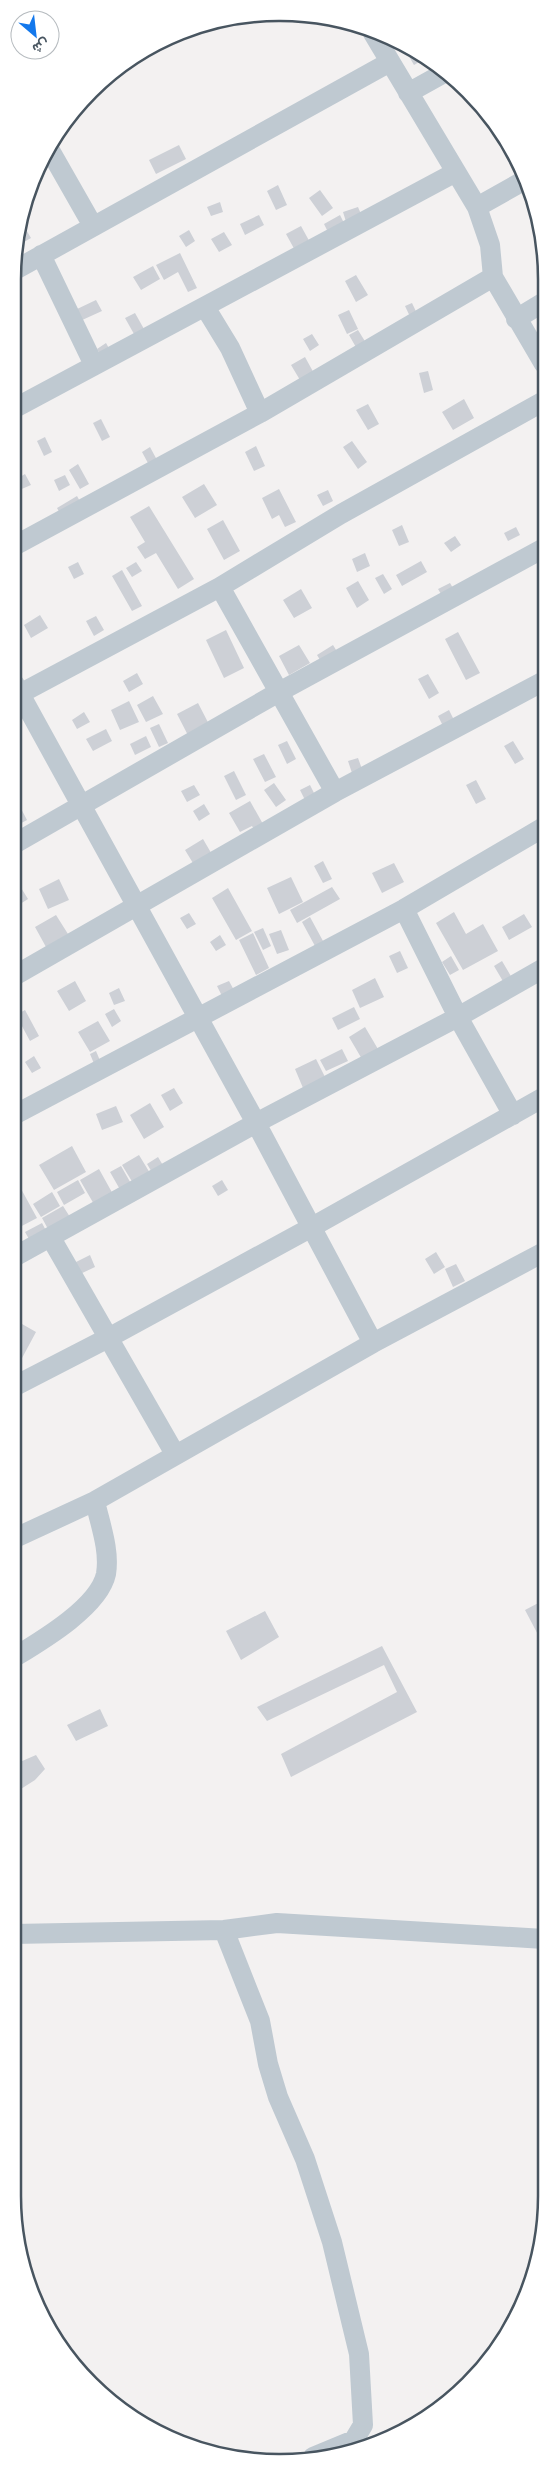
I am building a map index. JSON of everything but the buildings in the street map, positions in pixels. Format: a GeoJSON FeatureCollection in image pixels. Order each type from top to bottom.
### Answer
{"type":"FeatureCollection","features":[{"type":"Feature","properties":{"kind":"street"},"geometry":{"type":"LineString","coordinates":[[378,41],[477,207],[490,245],[493,277],[538,354]]}},
{"type":"Feature","properties":{"kind":"street"},"geometry":{"type":"LineString","coordinates":[[22,266],[390,62]]}},
{"type":"Feature","properties":{"kind":"street"},"geometry":{"type":"LineString","coordinates":[[408,93],[438,76]]}},
{"type":"Feature","properties":{"kind":"street"},"geometry":{"type":"LineString","coordinates":[[53,156],[93,226]]}},
{"type":"Feature","properties":{"kind":"street"},"geometry":{"type":"LineString","coordinates":[[21,405],[456,172]]}},
{"type":"Feature","properties":{"kind":"street"},"geometry":{"type":"LineString","coordinates":[[477,207],[519,183]]}},
{"type":"Feature","properties":{"kind":"street"},"geometry":{"type":"LineString","coordinates":[[42,255],[94,365]]}},
{"type":"Feature","properties":{"kind":"street"},"geometry":{"type":"LineString","coordinates":[[21,542],[260,413],[493,277]]}},
{"type":"Feature","properties":{"kind":"street"},"geometry":{"type":"LineString","coordinates":[[516,319],[538,306]]}},
{"type":"Feature","properties":{"kind":"street"},"geometry":{"type":"LineString","coordinates":[[205,307],[230,348],[260,413]]}},
{"type":"Feature","properties":{"kind":"street"},"geometry":{"type":"LineString","coordinates":[[21,688],[220,587],[341,514],[538,404]]}},
{"type":"Feature","properties":{"kind":"street"},"geometry":{"type":"LineString","coordinates":[[21,840],[280,692],[538,551]]}},
{"type":"Feature","properties":{"kind":"street"},"geometry":{"type":"LineString","coordinates":[[220,587],[335,792]]}},
{"type":"Feature","properties":{"kind":"street"},"geometry":{"type":"LineString","coordinates":[[21,972],[335,792],[538,683]]}},
{"type":"Feature","properties":{"kind":"street"},"geometry":{"type":"LineString","coordinates":[[21,700],[138,906],[373,1343]]}},
{"type":"Feature","properties":{"kind":"street"},"geometry":{"type":"LineString","coordinates":[[21,1111],[404,908],[538,830]]}},
{"type":"Feature","properties":{"kind":"street"},"geometry":{"type":"LineString","coordinates":[[404,908],[458,1017],[513,1116]]}},
{"type":"Feature","properties":{"kind":"street"},"geometry":{"type":"LineString","coordinates":[[21,1253],[256,1123],[458,1017],[538,971]]}},
{"type":"Feature","properties":{"kind":"street"},"geometry":{"type":"LineString","coordinates":[[21,1383],[312,1227],[538,1101]]}},
{"type":"Feature","properties":{"kind":"street"},"geometry":{"type":"LineString","coordinates":[[51,1238],[110,1337],[175,1454]]}},
{"type":"Feature","properties":{"kind":"street"},"geometry":{"type":"LineString","coordinates":[[21,1535],[95,1501],[373,1343],[538,1255]]}},
{"type":"Feature","properties":{"kind":"street"},"geometry":{"type":"LineString","coordinates":[[21,1653],[53,1633],[98,1594],[106,1574],[106,1553],[95,1501]]}},
{"type":"Feature","properties":{"kind":"street"},"geometry":{"type":"LineString","coordinates":[[21,1934],[224,1930],[277,1923],[538,1939]]}},
{"type":"Feature","properties":{"kind":"street"},"geometry":{"type":"LineString","coordinates":[[224,1930],[260,2021],[268,2064],[278,2097],[305,2159],[332,2242],[359,2354],[363,2425],[354,2440],[336,2448]]}}]}
